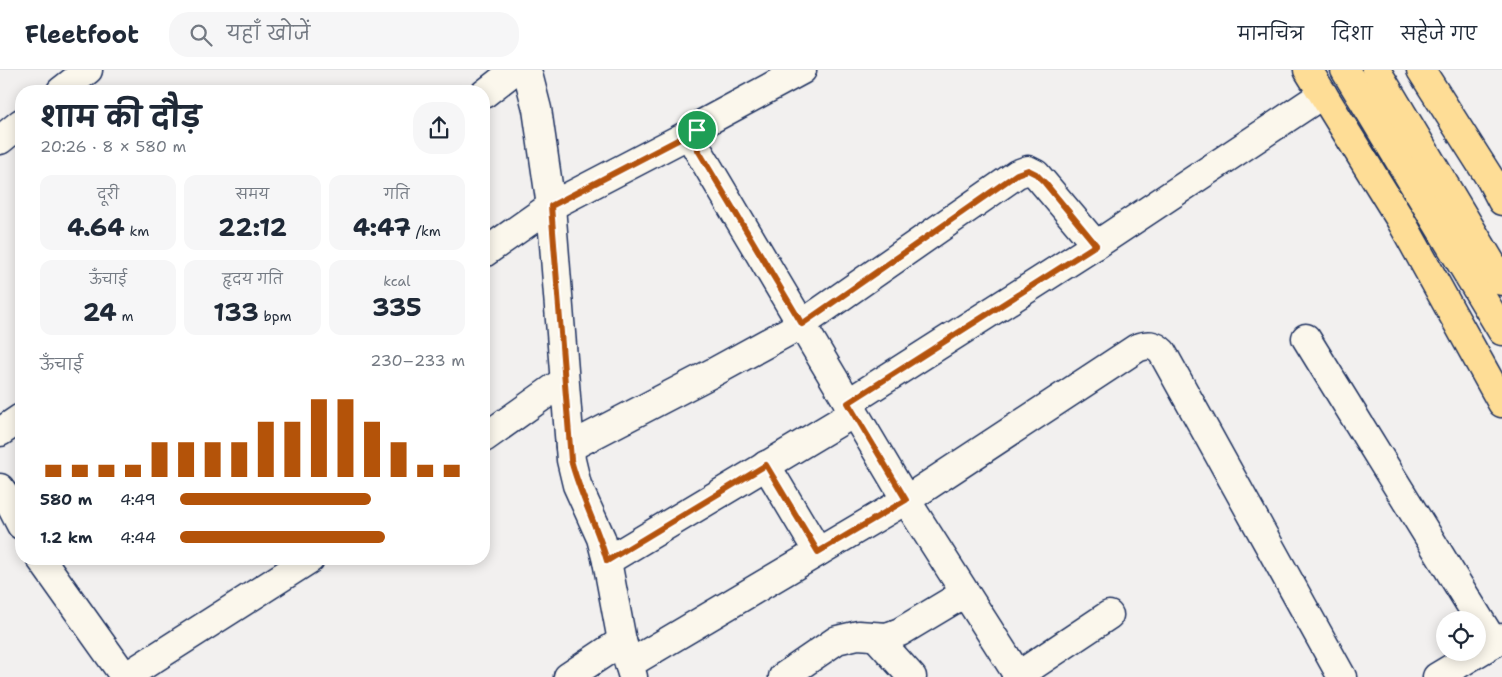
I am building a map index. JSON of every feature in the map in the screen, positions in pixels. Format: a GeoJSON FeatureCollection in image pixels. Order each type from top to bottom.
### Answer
{"type":"FeatureCollection","features":[{"type":"Feature","properties":{"kind":"main road"},"geometry":{"type":"LineString","coordinates":[[1308,70],[1400,219],[1502,403]]}},
{"type":"Feature","properties":{"kind":"main road"},"geometry":{"type":"LineString","coordinates":[[1345,70],[1502,331]]}},
{"type":"Feature","properties":{"kind":"main road"},"geometry":{"type":"LineString","coordinates":[[1376,70],[1502,281]]}},
{"type":"Feature","properties":{"kind":"main road"},"geometry":{"type":"LineString","coordinates":[[1421,70],[1498,185]]}},
{"type":"Feature","properties":{"kind":"street"},"geometry":{"type":"LineString","coordinates":[[69,85],[88,70]]}},
{"type":"Feature","properties":{"kind":"street"},"geometry":{"type":"LineString","coordinates":[[490,89],[515,70]]}},
{"type":"Feature","properties":{"kind":"street"},"geometry":{"type":"LineString","coordinates":[[527,70],[537,109],[551,206],[571,460],[578,485],[601,538],[628,661]]}},
{"type":"Feature","properties":{"kind":"street"},"geometry":{"type":"LineString","coordinates":[[490,249],[551,206],[697,130],[704,123],[802,70]]}},
{"type":"Feature","properties":{"kind":"street"},"geometry":{"type":"LineString","coordinates":[[607,561],[766,465],[1323,94]]}},
{"type":"Feature","properties":{"kind":"street"},"geometry":{"type":"LineString","coordinates":[[0,140],[15,128]]}},
{"type":"Feature","properties":{"kind":"street"},"geometry":{"type":"LineString","coordinates":[[697,130],[695,145],[906,500],[1018,677],[1109,615]]}},
{"type":"Feature","properties":{"kind":"street"},"geometry":{"type":"LineString","coordinates":[[570,447],[802,324],[1017,174],[1028,170],[1036,174],[1096,245]]}},
{"type":"Feature","properties":{"kind":"street"},"geometry":{"type":"LineString","coordinates":[[1306,338],[1498,640],[1437,677]]}},
{"type":"Feature","properties":{"kind":"street"},"geometry":{"type":"LineString","coordinates":[[568,677],[628,661],[818,552],[906,500],[1137,348],[1146,344],[1156,346],[1162,352],[1342,677]]}},
{"type":"Feature","properties":{"kind":"street"},"geometry":{"type":"LineString","coordinates":[[490,434],[564,381]]}},
{"type":"Feature","properties":{"kind":"street"},"geometry":{"type":"LineString","coordinates":[[0,432],[15,422]]}},
{"type":"Feature","properties":{"kind":"street"},"geometry":{"type":"LineString","coordinates":[[766,465],[818,552]]}},
{"type":"Feature","properties":{"kind":"street"},"geometry":{"type":"LineString","coordinates":[[0,488],[15,513]]}},
{"type":"Feature","properties":{"kind":"street"},"geometry":{"type":"LineString","coordinates":[[48,565],[125,677],[301,565]]}},
{"type":"Feature","properties":{"kind":"street"},"geometry":{"type":"LineString","coordinates":[[782,677],[837,640],[858,635],[887,637],[900,632],[965,593]]}},
{"type":"Feature","properties":{"kind":"street"},"geometry":{"type":"LineString","coordinates":[[876,637],[912,677]]}},
{"type":"Feature","properties":{"kind":"route"},"geometry":{"type":"LineString","coordinates":[[697,130],[695,145],[802,324],[1017,174],[1028,170],[1036,174],[1045,183],[1096,245],[848,403],[906,500],[818,552],[766,465],[607,561],[601,538],[578,485],[571,460],[551,206],[697,130]]}}]}
